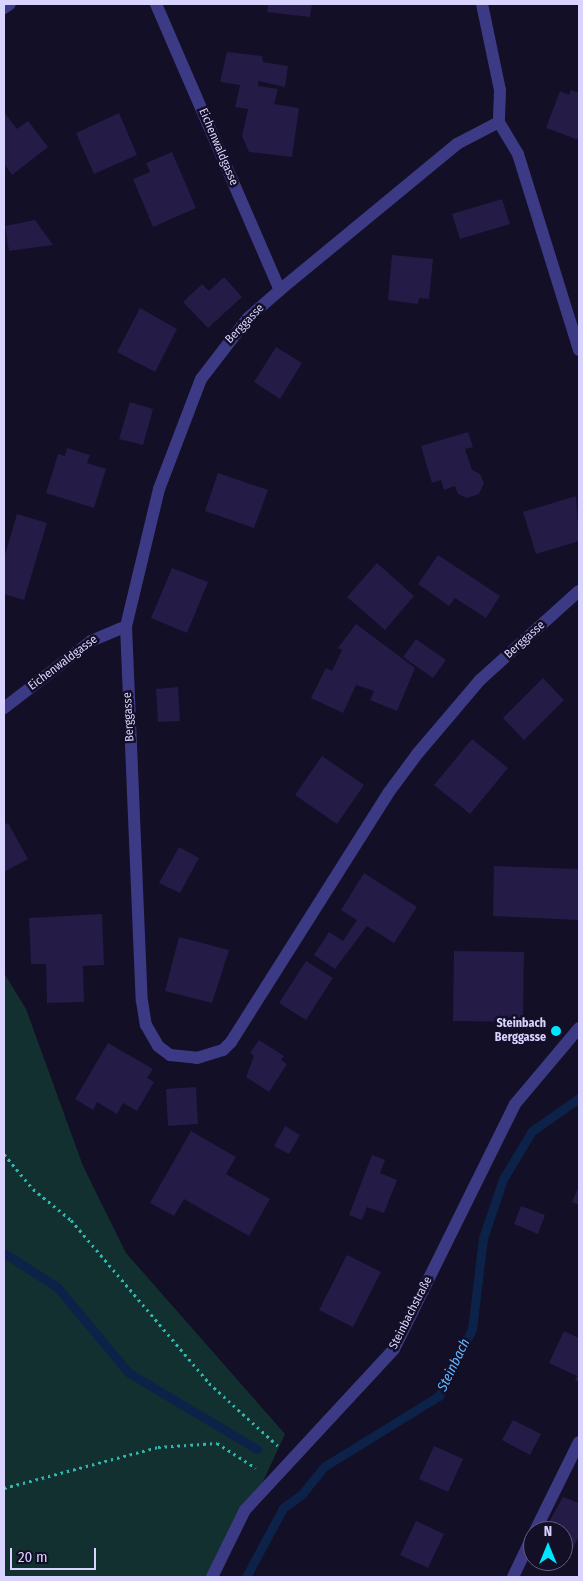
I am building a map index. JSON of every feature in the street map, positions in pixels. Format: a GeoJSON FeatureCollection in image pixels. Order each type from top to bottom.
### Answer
{"type":"FeatureCollection","features":[{"type":"Feature","properties":{"kind":"street"},"geometry":{"type":"LineString","coordinates":[[4,8],[10,4]]}},
{"type":"Feature","properties":{"kind":"street","name":"Eichenwaldgasse"},"geometry":{"type":"LineString","coordinates":[[156,4],[280,290]]}},
{"type":"Feature","properties":{"kind":"street"},"geometry":{"type":"LineString","coordinates":[[482,4],[500,90],[499,122],[518,154],[579,350]]}},
{"type":"Feature","properties":{"kind":"street","name":"Berggasse"},"geometry":{"type":"LineString","coordinates":[[499,122],[457,144],[248,318],[201,380],[159,489],[126,626],[144,1014],[158,1046],[170,1055],[197,1058],[223,1050],[231,1042],[389,792],[443,721],[480,680],[579,591]]}},
{"type":"Feature","properties":{"kind":"street","name":"Eichenwaldgasse"},"geometry":{"type":"LineString","coordinates":[[4,708],[98,637],[126,626]]}},
{"type":"Feature","properties":{"kind":"street","name":"Steinbachstraße"},"geometry":{"type":"LineString","coordinates":[[212,1577],[245,1510],[394,1349],[515,1104],[579,1028]]}},
{"type":"Feature","properties":{"kind":"street"},"geometry":{"type":"LineString","coordinates":[[540,1521],[579,1442]]}},
{"type":"Feature","properties":{"kind":"street"},"geometry":{"type":"LineString","coordinates":[[513,1577],[523,1556]]}},
{"type":"Feature","properties":{"kind":"path"},"geometry":{"type":"LineString","coordinates":[[4,1154],[33,1189],[71,1220],[208,1384],[293,1459]]}},
{"type":"Feature","properties":{"kind":"path"},"geometry":{"type":"LineString","coordinates":[[4,1488],[6,1484],[158,1446],[218,1443],[274,1480]]}},
{"type":"Feature","properties":{"kind":"green space"},"geometry":{"type":"Polygon","coordinates":[[[4,973],[26,1009],[83,1166],[126,1253],[285,1434],[219,1577],[4,1577],[4,973]]]}},
{"type":"Feature","properties":{"kind":"building"},"geometry":{"type":"Polygon","coordinates":[[[268,4],[312,4],[310,17],[267,12],[268,4]]]}},
{"type":"Feature","properties":{"kind":"building"},"geometry":{"type":"Polygon","coordinates":[[[227,52],[262,56],[263,62],[288,66],[285,87],[258,81],[258,86],[278,89],[274,104],[299,108],[292,157],[249,152],[242,136],[248,109],[235,107],[240,85],[220,82],[227,52]]]}},
{"type":"Feature","properties":{"kind":"building"},"geometry":{"type":"Polygon","coordinates":[[[571,90],[579,93],[579,140],[546,128],[560,91],[569,95],[571,90]]]}},
{"type":"Feature","properties":{"kind":"building"},"geometry":{"type":"Polygon","coordinates":[[[4,112],[17,129],[28,121],[48,147],[12,175],[4,164],[4,112]]]}},
{"type":"Feature","properties":{"kind":"building"},"geometry":{"type":"Polygon","coordinates":[[[119,113],[137,155],[94,174],[76,133],[119,113]]]}},
{"type":"Feature","properties":{"kind":"building"},"geometry":{"type":"Polygon","coordinates":[[[172,152],[196,208],[153,227],[133,179],[150,172],[146,163],[172,152]]]}},
{"type":"Feature","properties":{"kind":"building"},"geometry":{"type":"Polygon","coordinates":[[[502,199],[510,224],[460,239],[452,214],[502,199]]]}},
{"type":"Feature","properties":{"kind":"building"},"geometry":{"type":"Polygon","coordinates":[[[35,220],[53,245],[9,251],[5,226],[35,220]]]}},
{"type":"Feature","properties":{"kind":"building"},"geometry":{"type":"Polygon","coordinates":[[[392,255],[433,259],[429,299],[419,298],[418,304],[388,300],[392,255]]]}},
{"type":"Feature","properties":{"kind":"building"},"geometry":{"type":"Polygon","coordinates":[[[224,277],[242,297],[208,328],[183,302],[202,284],[209,291],[224,277]]]}},
{"type":"Feature","properties":{"kind":"building"},"geometry":{"type":"Polygon","coordinates":[[[140,308],[177,329],[155,372],[117,352],[140,308]]]}},
{"type":"Feature","properties":{"kind":"building"},"geometry":{"type":"Polygon","coordinates":[[[276,347],[302,363],[280,399],[254,382],[276,347]]]}},
{"type":"Feature","properties":{"kind":"building"},"geometry":{"type":"Polygon","coordinates":[[[130,402],[153,409],[143,445],[119,439],[130,402]]]}},
{"type":"Feature","properties":{"kind":"building"},"geometry":{"type":"Polygon","coordinates":[[[468,432],[473,447],[465,449],[472,470],[480,474],[484,483],[479,494],[467,498],[458,494],[455,486],[444,490],[441,480],[432,483],[421,446],[468,432]]]}},
{"type":"Feature","properties":{"kind":"building"},"geometry":{"type":"Polygon","coordinates":[[[67,448],[90,455],[87,463],[106,469],[94,508],[46,493],[58,454],[65,456],[67,448]]]}},
{"type":"Feature","properties":{"kind":"building"},"geometry":{"type":"Polygon","coordinates":[[[218,473],[268,490],[254,528],[205,511],[218,473]]]}},
{"type":"Feature","properties":{"kind":"building"},"geometry":{"type":"Polygon","coordinates":[[[576,496],[579,541],[536,554],[523,512],[576,496]]]}},
{"type":"Feature","properties":{"kind":"building"},"geometry":{"type":"Polygon","coordinates":[[[17,514],[47,523],[24,600],[4,594],[4,558],[17,514]]]}},
{"type":"Feature","properties":{"kind":"building"},"geometry":{"type":"Polygon","coordinates":[[[438,555],[500,596],[486,618],[455,598],[449,606],[418,584],[438,555]]]}},
{"type":"Feature","properties":{"kind":"building"},"geometry":{"type":"Polygon","coordinates":[[[377,563],[414,596],[385,630],[347,597],[377,563]]]}},
{"type":"Feature","properties":{"kind":"building"},"geometry":{"type":"Polygon","coordinates":[[[172,568],[208,582],[187,633],[151,618],[172,568]]]}},
{"type":"Feature","properties":{"kind":"building"},"geometry":{"type":"Polygon","coordinates":[[[356,624],[415,668],[397,711],[370,700],[374,691],[356,685],[343,713],[311,698],[326,668],[332,671],[342,650],[338,648],[356,624]]]}},
{"type":"Feature","properties":{"kind":"building"},"geometry":{"type":"Polygon","coordinates":[[[416,639],[446,660],[433,678],[403,657],[416,639]]]}},
{"type":"Feature","properties":{"kind":"building"},"geometry":{"type":"Polygon","coordinates":[[[543,678],[564,700],[524,740],[503,718],[543,678]]]}},
{"type":"Feature","properties":{"kind":"building"},"geometry":{"type":"Polygon","coordinates":[[[178,687],[180,721],[158,722],[156,689],[178,687]]]}},
{"type":"Feature","properties":{"kind":"building"},"geometry":{"type":"Polygon","coordinates":[[[472,739],[508,768],[470,814],[434,785],[472,739]]]}},
{"type":"Feature","properties":{"kind":"building"},"geometry":{"type":"Polygon","coordinates":[[[322,756],[364,785],[337,824],[295,795],[322,756]]]}},
{"type":"Feature","properties":{"kind":"building"},"geometry":{"type":"Polygon","coordinates":[[[8,823],[28,859],[4,872],[4,825],[8,823]]]}},
{"type":"Feature","properties":{"kind":"building"},"geometry":{"type":"Polygon","coordinates":[[[179,847],[199,858],[180,893],[159,883],[179,847]]]}},
{"type":"Feature","properties":{"kind":"building"},"geometry":{"type":"Polygon","coordinates":[[[494,866],[579,869],[579,920],[493,916],[494,866]]]}},
{"type":"Feature","properties":{"kind":"building"},"geometry":{"type":"Polygon","coordinates":[[[364,873],[417,907],[394,943],[367,926],[335,969],[314,955],[329,932],[343,941],[357,920],[341,910],[364,873]]]}},
{"type":"Feature","properties":{"kind":"building"},"geometry":{"type":"Polygon","coordinates":[[[102,914],[104,965],[83,966],[84,1002],[47,1003],[46,964],[31,964],[29,918],[102,914]]]}},
{"type":"Feature","properties":{"kind":"building"},"geometry":{"type":"Polygon","coordinates":[[[179,937],[229,950],[212,1003],[165,991],[179,937]]]}},
{"type":"Feature","properties":{"kind":"building"},"geometry":{"type":"Polygon","coordinates":[[[454,951],[524,952],[523,1022],[453,1021],[454,951]]]}},
{"type":"Feature","properties":{"kind":"building"},"geometry":{"type":"Polygon","coordinates":[[[306,961],[333,978],[306,1020],[279,1003],[306,961]]]}},
{"type":"Feature","properties":{"kind":"building"},"geometry":{"type":"Polygon","coordinates":[[[259,1040],[284,1056],[281,1060],[287,1064],[269,1092],[246,1077],[254,1056],[250,1053],[259,1040]]]}},
{"type":"Feature","properties":{"kind":"building"},"geometry":{"type":"Polygon","coordinates":[[[108,1043],[153,1069],[147,1078],[154,1082],[137,1111],[123,1103],[117,1114],[97,1102],[93,1110],[75,1099],[108,1043]]]}},
{"type":"Feature","properties":{"kind":"building"},"geometry":{"type":"Polygon","coordinates":[[[196,1087],[198,1124],[168,1126],[166,1089],[196,1087]]]}},
{"type":"Feature","properties":{"kind":"building"},"geometry":{"type":"Polygon","coordinates":[[[285,1126],[300,1135],[289,1154],[274,1146],[285,1126]]]}},
{"type":"Feature","properties":{"kind":"building"},"geometry":{"type":"Polygon","coordinates":[[[191,1131],[236,1157],[226,1174],[270,1199],[249,1236],[184,1199],[174,1216],[150,1203],[191,1131]]]}},
{"type":"Feature","properties":{"kind":"building"},"geometry":{"type":"Polygon","coordinates":[[[372,1155],[385,1160],[380,1173],[397,1180],[384,1213],[367,1207],[362,1220],[349,1215],[372,1155]]]}},
{"type":"Feature","properties":{"kind":"building"},"geometry":{"type":"Polygon","coordinates":[[[579,1186],[579,1205],[572,1202],[579,1186]]]}},
{"type":"Feature","properties":{"kind":"building"},"geometry":{"type":"Polygon","coordinates":[[[521,1206],[545,1215],[538,1234],[514,1224],[521,1206]]]}},
{"type":"Feature","properties":{"kind":"building"},"geometry":{"type":"Polygon","coordinates":[[[347,1255],[381,1272],[353,1327],[319,1310],[347,1255]]]}},
{"type":"Feature","properties":{"kind":"building"},"geometry":{"type":"Polygon","coordinates":[[[564,1331],[579,1338],[579,1382],[575,1380],[577,1376],[549,1363],[564,1331]]]}},
{"type":"Feature","properties":{"kind":"building"},"geometry":{"type":"Polygon","coordinates":[[[513,1420],[541,1434],[530,1455],[502,1440],[513,1420]]]}},
{"type":"Feature","properties":{"kind":"building"},"geometry":{"type":"Polygon","coordinates":[[[434,1446],[463,1459],[448,1492],[419,1479],[434,1446]]]}},
{"type":"Feature","properties":{"kind":"building"},"geometry":{"type":"Polygon","coordinates":[[[563,1497],[579,1503],[579,1536],[573,1548],[573,1521],[550,1521],[563,1497]]]}},
{"type":"Feature","properties":{"kind":"building"},"geometry":{"type":"Polygon","coordinates":[[[416,1521],[444,1534],[428,1568],[400,1555],[416,1521]]]}},
{"type":"Feature","properties":{"kind":"waterway","name":"Steinbach"},"geometry":{"type":"LineString","coordinates":[[246,1577],[283,1508],[302,1494],[325,1466],[439,1396],[472,1329],[483,1238],[503,1179],[532,1131],[579,1098]]}},
{"type":"Feature","properties":{"kind":"waterway"},"geometry":{"type":"LineString","coordinates":[[4,1253],[57,1287],[129,1373],[257,1449]]}},
{"type":"Feature","properties":{"kind":"place","name":"Steinbach Berggasse"},"geometry":{"type":"Point","coordinates":[556,1031]}}]}
